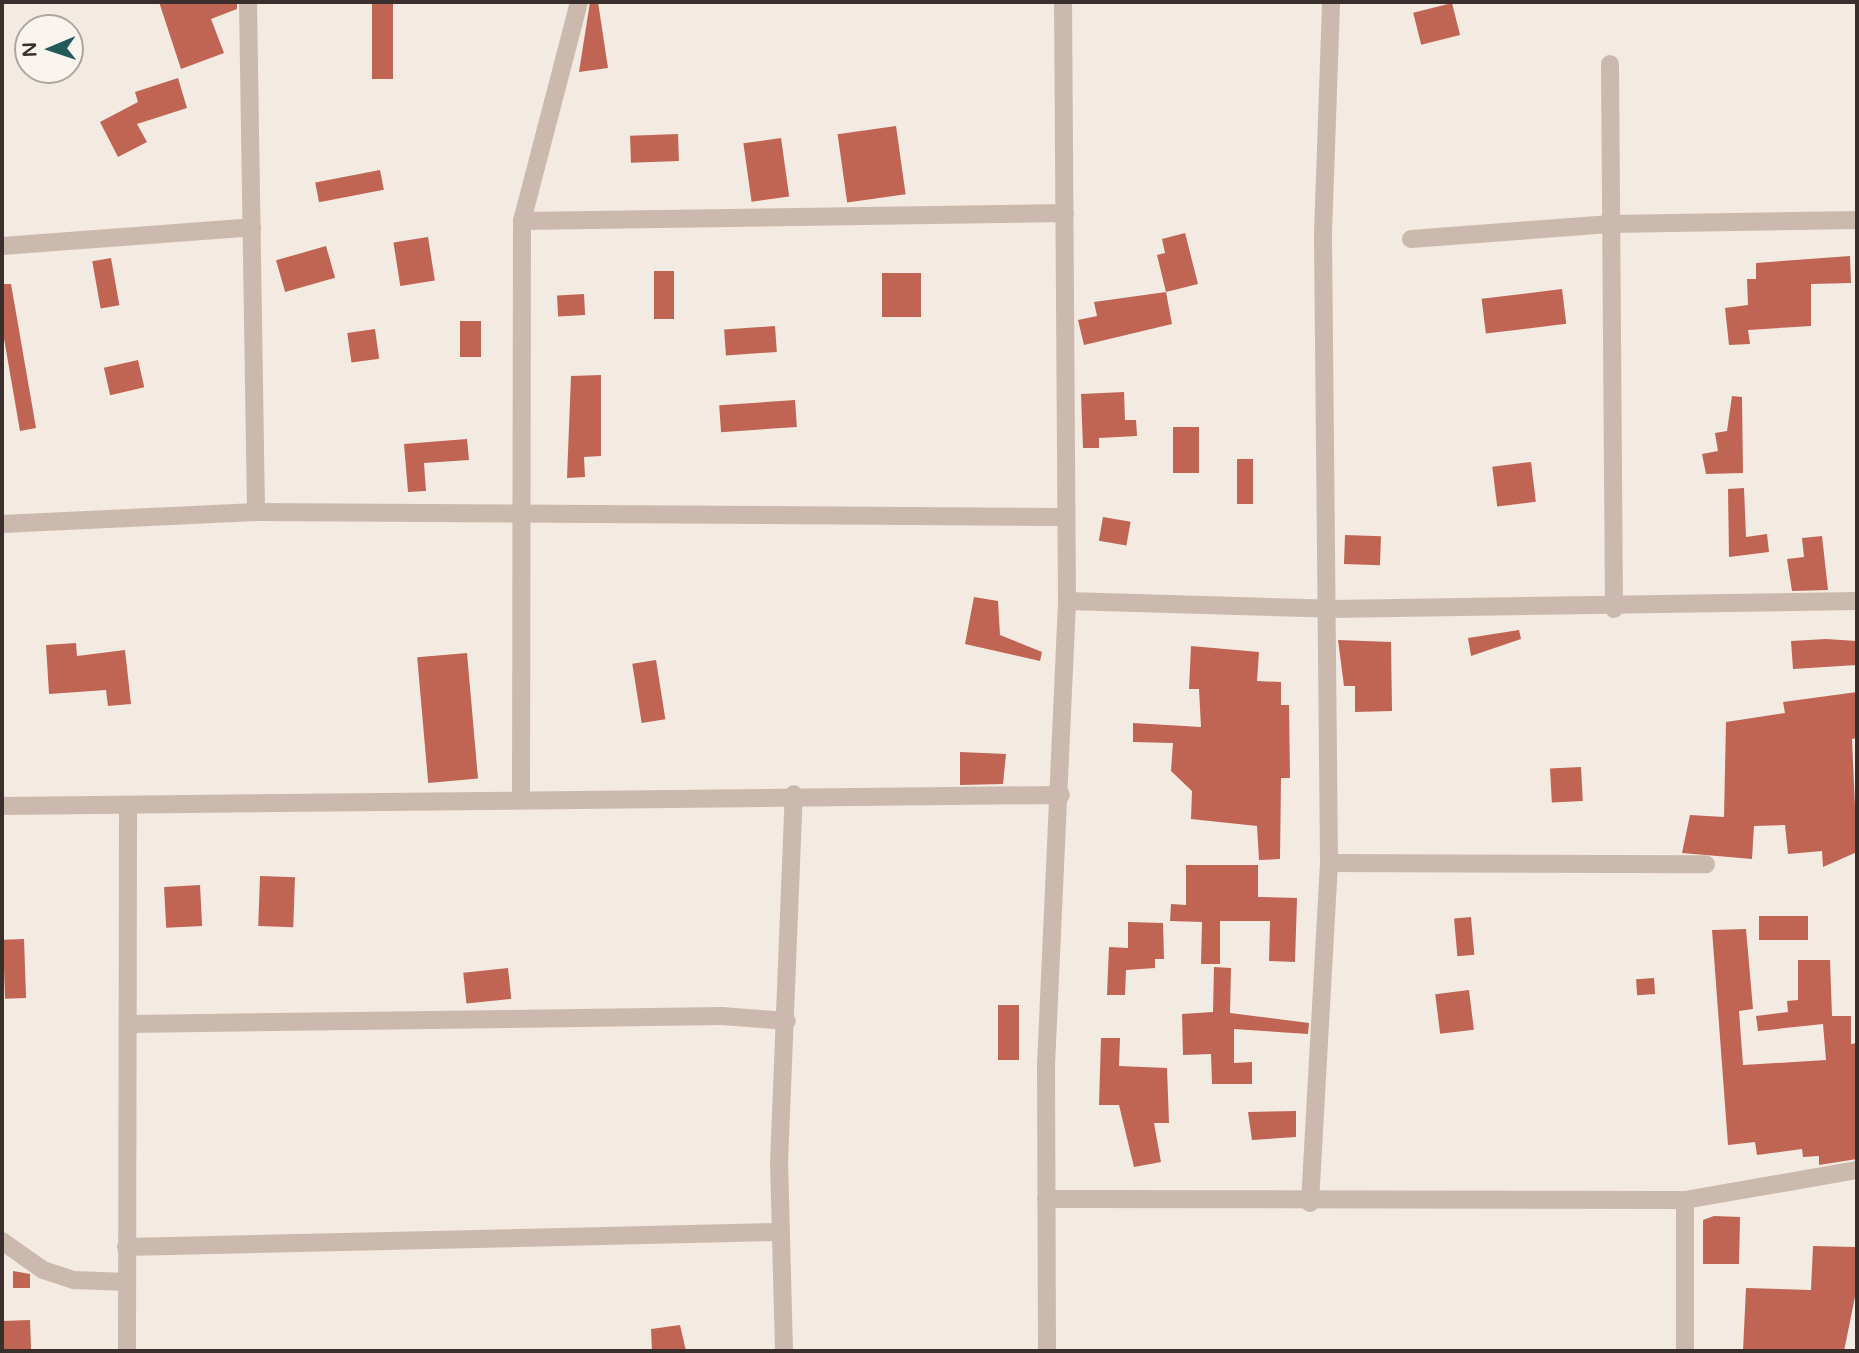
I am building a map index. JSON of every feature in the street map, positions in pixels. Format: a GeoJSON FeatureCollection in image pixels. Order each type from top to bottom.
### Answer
{"type":"FeatureCollection","features":[{"type":"Feature","properties":{"kind":"street"},"geometry":{"type":"LineString","coordinates":[[248,2],[256,512]]}},
{"type":"Feature","properties":{"kind":"street"},"geometry":{"type":"LineString","coordinates":[[521,799],[524,515],[522,221],[579,2]]}},
{"type":"Feature","properties":{"kind":"street"},"geometry":{"type":"LineString","coordinates":[[1047,1351],[1046,1065],[1061,795],[1067,601],[1063,2]]}},
{"type":"Feature","properties":{"kind":"street"},"geometry":{"type":"LineString","coordinates":[[1310,1202],[1329,863],[1331,609],[1323,234],[1331,2]]}},
{"type":"Feature","properties":{"kind":"street"},"geometry":{"type":"LineString","coordinates":[[1610,64],[1614,609]]}},
{"type":"Feature","properties":{"kind":"street"},"geometry":{"type":"LineString","coordinates":[[522,221],[1065,213]]}},
{"type":"Feature","properties":{"kind":"street"},"geometry":{"type":"LineString","coordinates":[[1411,239],[1610,224],[1857,220]]}},
{"type":"Feature","properties":{"kind":"street"},"geometry":{"type":"LineString","coordinates":[[2,246],[252,227]]}},
{"type":"Feature","properties":{"kind":"street"},"geometry":{"type":"LineString","coordinates":[[2,524],[256,512],[1065,517]]}},
{"type":"Feature","properties":{"kind":"street"},"geometry":{"type":"LineString","coordinates":[[1067,601],[1331,609],[1614,609],[1857,601]]}},
{"type":"Feature","properties":{"kind":"street"},"geometry":{"type":"LineString","coordinates":[[784,1351],[778,1232],[794,794]]}},
{"type":"Feature","properties":{"kind":"street"},"geometry":{"type":"LineString","coordinates":[[2,806],[128,808],[794,794],[1061,795]]}},
{"type":"Feature","properties":{"kind":"street"},"geometry":{"type":"LineString","coordinates":[[127,1351],[130,1024],[128,808]]}},
{"type":"Feature","properties":{"kind":"street"},"geometry":{"type":"LineString","coordinates":[[1329,863],[1706,864]]}},
{"type":"Feature","properties":{"kind":"street"},"geometry":{"type":"LineString","coordinates":[[130,1024],[722,1016],[787,1021]]}},
{"type":"Feature","properties":{"kind":"street"},"geometry":{"type":"LineString","coordinates":[[1046,1199],[1310,1202],[1685,1200],[1857,1170]]}},
{"type":"Feature","properties":{"kind":"street"},"geometry":{"type":"LineString","coordinates":[[1685,1200],[1685,1351]]}},
{"type":"Feature","properties":{"kind":"street"},"geometry":{"type":"LineString","coordinates":[[126,1247],[778,1232]]}},
{"type":"Feature","properties":{"kind":"street"},"geometry":{"type":"LineString","coordinates":[[2,1241],[43,1270],[74,1280],[127,1282]]}},
{"type":"Feature","properties":{"kind":"building"},"geometry":{"type":"Polygon","coordinates":[[[159,2],[237,2],[237,9],[211,19],[224,53],[181,69],[159,2]]]}},
{"type":"Feature","properties":{"kind":"building"},"geometry":{"type":"Polygon","coordinates":[[[372,2],[393,2],[393,79],[372,79],[372,2]]]}},
{"type":"Feature","properties":{"kind":"building"},"geometry":{"type":"Polygon","coordinates":[[[590,2],[598,2],[608,68],[579,72],[590,2]]]}},
{"type":"Feature","properties":{"kind":"building"},"geometry":{"type":"Polygon","coordinates":[[[1452,3],[1460,35],[1421,45],[1413,13],[1452,3]]]}},
{"type":"Feature","properties":{"kind":"building"},"geometry":{"type":"Polygon","coordinates":[[[178,78],[187,108],[137,124],[147,142],[118,157],[100,122],[138,102],[135,92],[178,78]]]}},
{"type":"Feature","properties":{"kind":"building"},"geometry":{"type":"Polygon","coordinates":[[[896,126],[906,194],[847,203],[838,134],[896,126]]]}},
{"type":"Feature","properties":{"kind":"building"},"geometry":{"type":"Polygon","coordinates":[[[678,134],[679,161],[631,163],[630,136],[678,134]]]}},
{"type":"Feature","properties":{"kind":"building"},"geometry":{"type":"Polygon","coordinates":[[[781,138],[789,196],[752,202],[743,143],[781,138]]]}},
{"type":"Feature","properties":{"kind":"building"},"geometry":{"type":"Polygon","coordinates":[[[380,170],[384,190],[319,202],[315,183],[380,170]]]}},
{"type":"Feature","properties":{"kind":"building"},"geometry":{"type":"Polygon","coordinates":[[[1185,233],[1198,284],[1166,292],[1157,255],[1165,253],[1162,239],[1185,233]]]}},
{"type":"Feature","properties":{"kind":"building"},"geometry":{"type":"Polygon","coordinates":[[[428,237],[435,280],[400,286],[393,242],[428,237]]]}},
{"type":"Feature","properties":{"kind":"building"},"geometry":{"type":"Polygon","coordinates":[[[326,246],[335,278],[285,292],[276,260],[326,246]]]}},
{"type":"Feature","properties":{"kind":"building"},"geometry":{"type":"Polygon","coordinates":[[[1850,256],[1851,283],[1811,284],[1811,326],[1748,330],[1750,344],[1729,345],[1725,308],[1748,305],[1747,279],[1756,279],[1756,263],[1850,256]]]}},
{"type":"Feature","properties":{"kind":"building"},"geometry":{"type":"Polygon","coordinates":[[[111,258],[119,305],[101,309],[92,261],[111,258]]]}},
{"type":"Feature","properties":{"kind":"building"},"geometry":{"type":"Polygon","coordinates":[[[654,271],[674,271],[674,319],[654,319],[654,271]]]}},
{"type":"Feature","properties":{"kind":"building"},"geometry":{"type":"Polygon","coordinates":[[[882,273],[921,273],[921,317],[882,317],[882,273]]]}},
{"type":"Feature","properties":{"kind":"building"},"geometry":{"type":"Polygon","coordinates":[[[2,284],[11,284],[36,428],[20,431],[2,327],[2,284]]]}},
{"type":"Feature","properties":{"kind":"building"},"geometry":{"type":"Polygon","coordinates":[[[1562,289],[1566,324],[1486,334],[1482,299],[1562,289]]]}},
{"type":"Feature","properties":{"kind":"building"},"geometry":{"type":"Polygon","coordinates":[[[1166,292],[1172,324],[1084,345],[1078,320],[1097,316],[1094,302],[1166,292]]]}},
{"type":"Feature","properties":{"kind":"building"},"geometry":{"type":"Polygon","coordinates":[[[584,294],[585,315],[558,316],[557,295],[584,294]]]}},
{"type":"Feature","properties":{"kind":"building"},"geometry":{"type":"Polygon","coordinates":[[[460,321],[481,321],[481,357],[460,357],[460,321]]]}},
{"type":"Feature","properties":{"kind":"building"},"geometry":{"type":"Polygon","coordinates":[[[775,326],[777,352],[726,355],[724,330],[775,326]]]}},
{"type":"Feature","properties":{"kind":"building"},"geometry":{"type":"Polygon","coordinates":[[[375,329],[379,359],[351,363],[347,333],[375,329]]]}},
{"type":"Feature","properties":{"kind":"building"},"geometry":{"type":"Polygon","coordinates":[[[138,360],[144,387],[110,395],[104,368],[138,360]]]}},
{"type":"Feature","properties":{"kind":"building"},"geometry":{"type":"Polygon","coordinates":[[[601,375],[601,456],[584,457],[585,477],[567,478],[571,376],[601,375]]]}},
{"type":"Feature","properties":{"kind":"building"},"geometry":{"type":"Polygon","coordinates":[[[1124,392],[1125,420],[1136,420],[1137,436],[1099,438],[1099,448],[1083,448],[1081,394],[1124,392]]]}},
{"type":"Feature","properties":{"kind":"building"},"geometry":{"type":"Polygon","coordinates":[[[1732,396],[1742,397],[1743,473],[1706,474],[1702,454],[1718,451],[1715,433],[1727,431],[1732,396]]]}},
{"type":"Feature","properties":{"kind":"building"},"geometry":{"type":"Polygon","coordinates":[[[795,400],[797,427],[721,432],[719,405],[795,400]]]}},
{"type":"Feature","properties":{"kind":"building"},"geometry":{"type":"Polygon","coordinates":[[[1173,427],[1199,427],[1199,473],[1173,473],[1173,427]]]}},
{"type":"Feature","properties":{"kind":"building"},"geometry":{"type":"Polygon","coordinates":[[[467,439],[469,460],[424,463],[426,491],[408,492],[404,444],[467,439]]]}},
{"type":"Feature","properties":{"kind":"building"},"geometry":{"type":"Polygon","coordinates":[[[1237,459],[1253,459],[1253,504],[1237,504],[1237,459]]]}},
{"type":"Feature","properties":{"kind":"building"},"geometry":{"type":"Polygon","coordinates":[[[1531,462],[1536,502],[1497,506],[1492,467],[1531,462]]]}},
{"type":"Feature","properties":{"kind":"building"},"geometry":{"type":"Polygon","coordinates":[[[1744,488],[1746,537],[1767,534],[1769,552],[1729,557],[1728,489],[1744,488]]]}},
{"type":"Feature","properties":{"kind":"building"},"geometry":{"type":"Polygon","coordinates":[[[1103,517],[1131,522],[1126,545],[1099,541],[1103,517]]]}},
{"type":"Feature","properties":{"kind":"building"},"geometry":{"type":"Polygon","coordinates":[[[1345,535],[1381,536],[1380,565],[1344,564],[1345,535]]]}},
{"type":"Feature","properties":{"kind":"building"},"geometry":{"type":"Polygon","coordinates":[[[1822,536],[1828,590],[1792,591],[1787,559],[1804,557],[1802,538],[1822,536]]]}},
{"type":"Feature","properties":{"kind":"building"},"geometry":{"type":"Polygon","coordinates":[[[974,597],[998,601],[1000,635],[1042,652],[1040,661],[965,644],[974,597]]]}},
{"type":"Feature","properties":{"kind":"building"},"geometry":{"type":"Polygon","coordinates":[[[1519,630],[1521,639],[1471,656],[1468,638],[1519,630]]]}},
{"type":"Feature","properties":{"kind":"building"},"geometry":{"type":"Polygon","coordinates":[[[1338,640],[1391,642],[1392,711],[1355,712],[1355,686],[1344,686],[1338,640]]]}},
{"type":"Feature","properties":{"kind":"building"},"geometry":{"type":"Polygon","coordinates":[[[1791,641],[1857,641],[1857,665],[1793,669],[1791,641]]]}},
{"type":"Feature","properties":{"kind":"building"},"geometry":{"type":"Polygon","coordinates":[[[76,643],[77,656],[125,650],[131,704],[108,706],[106,690],[49,694],[46,645],[76,643]]]}},
{"type":"Feature","properties":{"kind":"building"},"geometry":{"type":"Polygon","coordinates":[[[1191,646],[1259,652],[1257,681],[1281,682],[1281,705],[1289,705],[1290,778],[1281,778],[1280,859],[1259,860],[1257,826],[1191,819],[1192,791],[1171,771],[1173,743],[1133,742],[1133,723],[1201,727],[1199,689],[1189,689],[1191,646]]]}},
{"type":"Feature","properties":{"kind":"building"},"geometry":{"type":"Polygon","coordinates":[[[467,653],[478,779],[428,783],[417,657],[467,653]]]}},
{"type":"Feature","properties":{"kind":"building"},"geometry":{"type":"Polygon","coordinates":[[[656,660],[665,719],[642,723],[632,664],[656,660]]]}},
{"type":"Feature","properties":{"kind":"building"},"geometry":{"type":"Polygon","coordinates":[[[1857,692],[1857,738],[1852,739],[1857,852],[1823,867],[1822,851],[1788,854],[1785,825],[1754,826],[1752,859],[1682,853],[1690,815],[1724,817],[1726,722],[1785,713],[1783,702],[1857,692]]]}},
{"type":"Feature","properties":{"kind":"building"},"geometry":{"type":"Polygon","coordinates":[[[960,752],[1006,754],[1003,784],[960,785],[960,752]]]}},
{"type":"Feature","properties":{"kind":"building"},"geometry":{"type":"Polygon","coordinates":[[[1581,767],[1583,801],[1552,803],[1550,769],[1581,767]]]}},
{"type":"Feature","properties":{"kind":"building"},"geometry":{"type":"Polygon","coordinates":[[[1186,865],[1258,865],[1258,897],[1297,898],[1295,962],[1269,961],[1270,921],[1220,921],[1220,964],[1201,964],[1202,922],[1170,921],[1171,904],[1186,905],[1186,865]]]}},
{"type":"Feature","properties":{"kind":"building"},"geometry":{"type":"Polygon","coordinates":[[[260,876],[295,877],[293,927],[258,926],[260,876]]]}},
{"type":"Feature","properties":{"kind":"building"},"geometry":{"type":"Polygon","coordinates":[[[200,885],[202,926],[166,928],[164,887],[200,885]]]}},
{"type":"Feature","properties":{"kind":"building"},"geometry":{"type":"Polygon","coordinates":[[[1759,916],[1808,916],[1808,940],[1759,940],[1759,916]]]}},
{"type":"Feature","properties":{"kind":"building"},"geometry":{"type":"Polygon","coordinates":[[[1471,917],[1474,955],[1457,956],[1454,918],[1471,917]]]}},
{"type":"Feature","properties":{"kind":"building"},"geometry":{"type":"Polygon","coordinates":[[[1128,922],[1163,923],[1164,959],[1155,959],[1155,968],[1126,970],[1125,995],[1107,995],[1109,947],[1128,948],[1128,922]]]}},
{"type":"Feature","properties":{"kind":"building"},"geometry":{"type":"Polygon","coordinates":[[[1746,929],[1753,1009],[1739,1011],[1743,1065],[1826,1060],[1823,1024],[1758,1031],[1756,1016],[1788,1012],[1787,1001],[1798,1000],[1798,960],[1830,960],[1832,1016],[1851,1016],[1851,1044],[1857,1043],[1857,1159],[1819,1165],[1819,1156],[1803,1157],[1802,1149],[1757,1155],[1755,1142],[1728,1145],[1712,930],[1746,929]]]}},
{"type":"Feature","properties":{"kind":"building"},"geometry":{"type":"Polygon","coordinates":[[[24,939],[26,998],[5,999],[3,940],[24,939]]]}},
{"type":"Feature","properties":{"kind":"building"},"geometry":{"type":"Polygon","coordinates":[[[1214,967],[1231,968],[1230,1013],[1309,1023],[1308,1034],[1234,1029],[1234,1063],[1252,1062],[1252,1084],[1212,1084],[1211,1054],[1183,1055],[1182,1014],[1213,1012],[1214,967]]]}},
{"type":"Feature","properties":{"kind":"building"},"geometry":{"type":"Polygon","coordinates":[[[508,968],[511,999],[466,1004],[463,973],[508,968]]]}},
{"type":"Feature","properties":{"kind":"building"},"geometry":{"type":"Polygon","coordinates":[[[1654,978],[1655,994],[1637,995],[1636,979],[1654,978]]]}},
{"type":"Feature","properties":{"kind":"building"},"geometry":{"type":"Polygon","coordinates":[[[1469,990],[1474,1030],[1440,1034],[1435,994],[1469,990]]]}},
{"type":"Feature","properties":{"kind":"building"},"geometry":{"type":"Polygon","coordinates":[[[998,1005],[1019,1005],[1019,1060],[998,1060],[998,1005]]]}},
{"type":"Feature","properties":{"kind":"building"},"geometry":{"type":"Polygon","coordinates":[[[1101,1038],[1120,1038],[1119,1066],[1167,1068],[1169,1123],[1154,1123],[1161,1162],[1134,1167],[1119,1105],[1099,1105],[1101,1038]]]}},
{"type":"Feature","properties":{"kind":"building"},"geometry":{"type":"Polygon","coordinates":[[[1296,1111],[1296,1137],[1252,1140],[1248,1112],[1296,1111]]]}},
{"type":"Feature","properties":{"kind":"building"},"geometry":{"type":"Polygon","coordinates":[[[1714,1216],[1740,1217],[1739,1264],[1703,1264],[1703,1220],[1714,1216]]]}},
{"type":"Feature","properties":{"kind":"building"},"geometry":{"type":"Polygon","coordinates":[[[1813,1246],[1857,1247],[1857,1287],[1844,1351],[1743,1351],[1746,1288],[1811,1290],[1813,1246]]]}},
{"type":"Feature","properties":{"kind":"building"},"geometry":{"type":"Polygon","coordinates":[[[13,1271],[30,1274],[30,1288],[13,1288],[13,1271]]]}},
{"type":"Feature","properties":{"kind":"building"},"geometry":{"type":"Polygon","coordinates":[[[30,1320],[31,1351],[3,1351],[2,1321],[30,1320]]]}},
{"type":"Feature","properties":{"kind":"building"},"geometry":{"type":"Polygon","coordinates":[[[680,1325],[686,1351],[652,1351],[651,1329],[680,1325]]]}}]}
